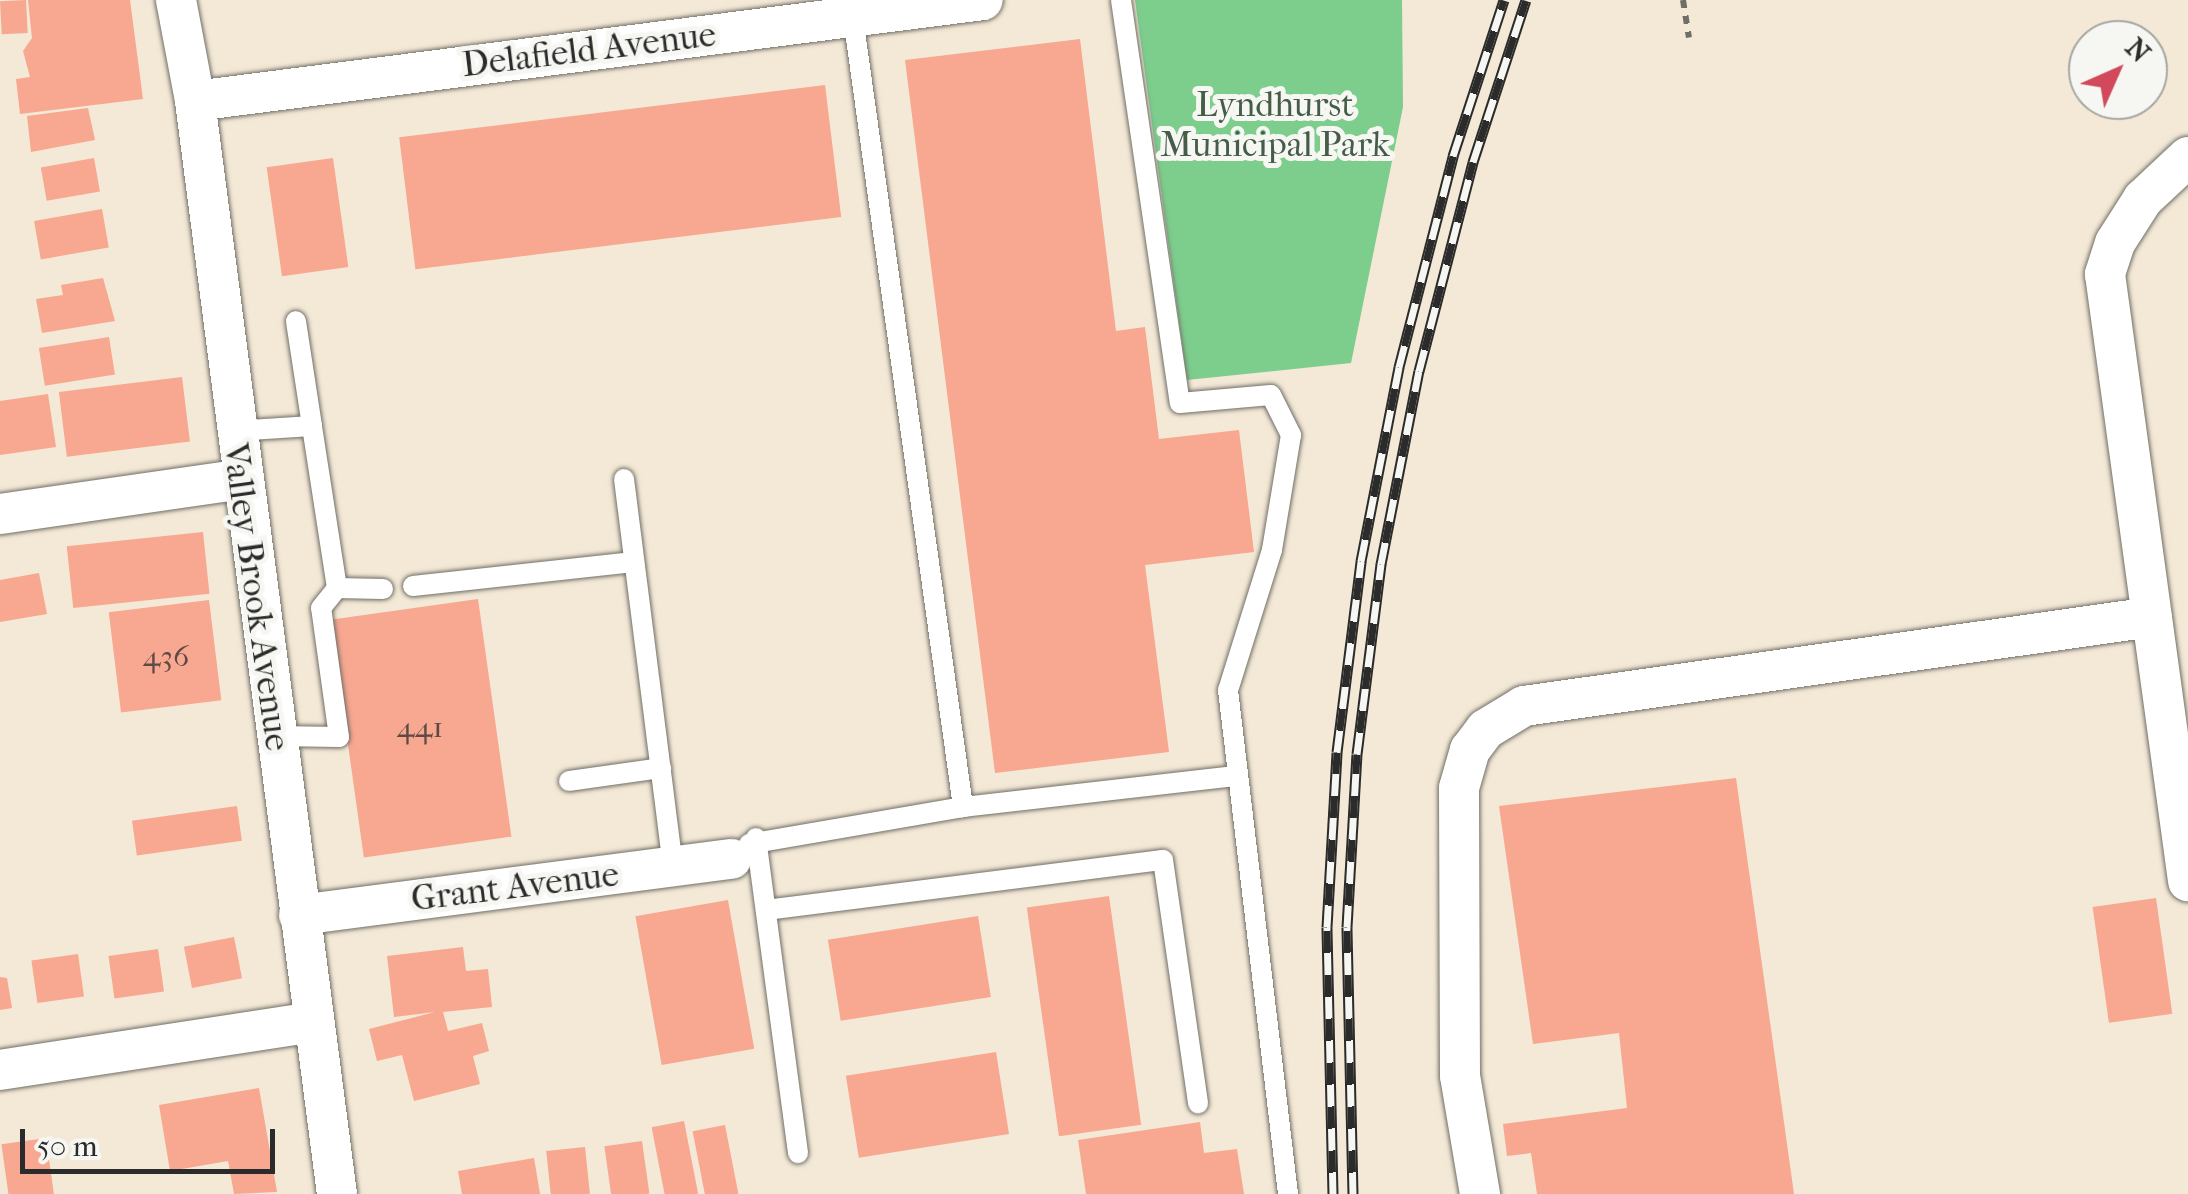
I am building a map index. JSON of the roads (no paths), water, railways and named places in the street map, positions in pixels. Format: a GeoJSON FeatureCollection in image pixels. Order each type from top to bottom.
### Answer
{"type":"FeatureCollection","features":[{"type":"Feature","properties":{"kind":"street","name":"Valley Brook Avenue"},"geometry":{"type":"LineString","coordinates":[[176,0],[195,101],[234,432],[338,1194]]}},
{"type":"Feature","properties":{"kind":"street","name":"Delafield Avenue"},"geometry":{"type":"LineString","coordinates":[[195,101],[983,0]]}},
{"type":"Feature","properties":{"kind":"street"},"geometry":{"type":"LineString","coordinates":[[2188,157],[2143,199],[2115,243],[2105,274],[2188,881]]}},
{"type":"Feature","properties":{"kind":"street"},"geometry":{"type":"LineString","coordinates":[[0,514],[242,479]]}},
{"type":"Feature","properties":{"kind":"street"},"geometry":{"type":"LineString","coordinates":[[1480,1194],[1460,1076],[1459,788],[1470,750],[1486,729],[1524,706],[2152,618]]}},
{"type":"Feature","properties":{"kind":"street","name":"Grant Avenue"},"geometry":{"type":"LineString","coordinates":[[299,915],[673,866],[744,848]]}},
{"type":"Feature","properties":{"kind":"street"},"geometry":{"type":"LineString","coordinates":[[0,1070],[314,1022]]}},
{"type":"Feature","properties":{"kind":"lane"},"geometry":{"type":"LineString","coordinates":[[1121,0],[1180,404],[1271,395],[1291,435],[1272,550],[1228,690],[1288,1194]]}},
{"type":"Feature","properties":{"kind":"lane"},"geometry":{"type":"LineString","coordinates":[[853,16],[963,807]]}},
{"type":"Feature","properties":{"kind":"lane"},"geometry":{"type":"LineString","coordinates":[[275,736],[339,737],[321,608],[337,588],[296,320]]}},
{"type":"Feature","properties":{"kind":"lane"},"geometry":{"type":"LineString","coordinates":[[234,432],[312,426]]}},
{"type":"Feature","properties":{"kind":"lane"},"geometry":{"type":"LineString","coordinates":[[624,479],[673,866]]}},
{"type":"Feature","properties":{"kind":"lane"},"geometry":{"type":"LineString","coordinates":[[414,586],[634,562]]}},
{"type":"Feature","properties":{"kind":"lane"},"geometry":{"type":"LineString","coordinates":[[337,588],[383,590]]}},
{"type":"Feature","properties":{"kind":"lane"},"geometry":{"type":"LineString","coordinates":[[570,780],[660,768]]}},
{"type":"Feature","properties":{"kind":"lane"},"geometry":{"type":"LineString","coordinates":[[798,1153],[766,910],[744,848],[963,807],[1236,776]]}},
{"type":"Feature","properties":{"kind":"lane"},"geometry":{"type":"LineString","coordinates":[[766,910],[1163,860],[1198,1104]]}},
{"type":"Feature","properties":{"kind":"railway"},"geometry":{"type":"LineString","coordinates":[[1333,1194],[1327,927],[1337,752],[1361,561],[1399,367],[1453,156],[1504,0]]}},
{"type":"Feature","properties":{"kind":"railway"},"geometry":{"type":"LineString","coordinates":[[1353,1194],[1347,927],[1357,754],[1381,564],[1419,371],[1473,162],[1526,0]]}},
{"type":"Feature","properties":{"kind":"park label","name":"Lyndhurst Municipal Park"},"geometry":{"type":"Point","coordinates":[1275,125]}}]}
